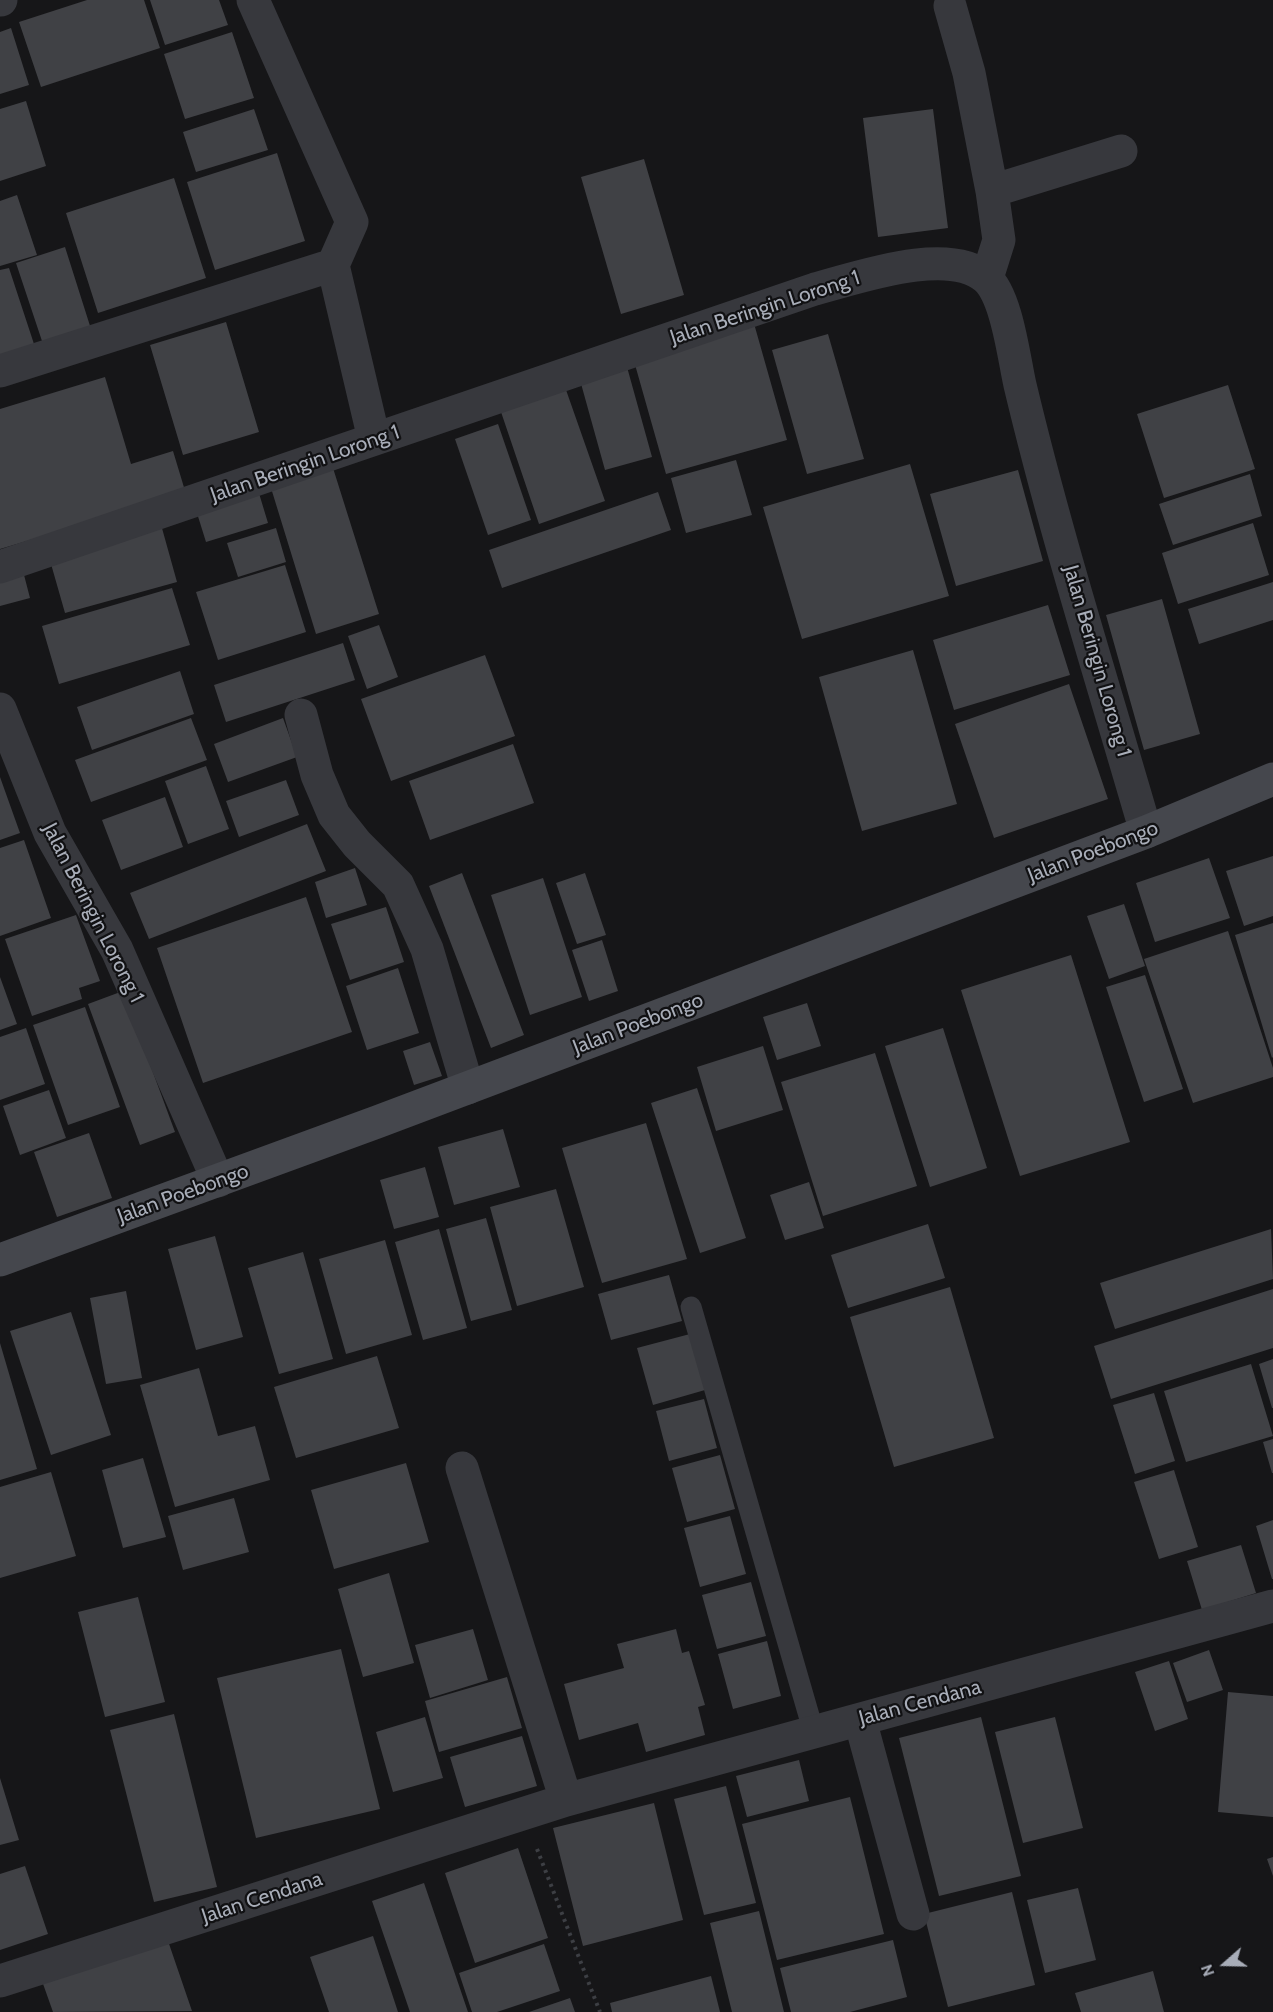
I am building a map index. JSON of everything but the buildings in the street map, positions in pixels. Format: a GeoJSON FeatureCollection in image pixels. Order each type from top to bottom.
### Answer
{"type":"FeatureCollection","features":[{"type":"Feature","properties":{"kind":"main road","name":"Jalan Poebongo"},"geometry":{"type":"LineString","coordinates":[[0,1260],[468,1088],[1146,832],[1273,779]]}},
{"type":"Feature","properties":{"kind":"street"},"geometry":{"type":"LineString","coordinates":[[253,0],[352,222],[333,265],[374,439]]}},
{"type":"Feature","properties":{"kind":"street"},"geometry":{"type":"LineString","coordinates":[[950,6],[969,73],[993,191],[999,240],[987,278]]}},
{"type":"Feature","properties":{"kind":"street"},"geometry":{"type":"LineString","coordinates":[[993,191],[1121,151]]}},
{"type":"Feature","properties":{"kind":"street","name":"Jalan Beringin Lorong 1"},"geometry":{"type":"LineString","coordinates":[[0,567],[815,289],[899,268],[934,264],[960,266],[987,278],[1002,307],[1032,437],[1146,832]]}},
{"type":"Feature","properties":{"kind":"street"},"geometry":{"type":"LineString","coordinates":[[0,371],[333,265]]}},
{"type":"Feature","properties":{"kind":"street","name":"Jalan Beringin Lorong 1"},"geometry":{"type":"LineString","coordinates":[[0,709],[50,833],[117,950],[218,1181]]}},
{"type":"Feature","properties":{"kind":"street"},"geometry":{"type":"LineString","coordinates":[[301,715],[317,775],[334,815],[357,844],[398,885],[427,949],[468,1088]]}},
{"type":"Feature","properties":{"kind":"street"},"geometry":{"type":"LineString","coordinates":[[462,1468],[566,1800]]}},
{"type":"Feature","properties":{"kind":"street","name":"Jalan Cendana"},"geometry":{"type":"LineString","coordinates":[[0,1981],[566,1800],[1273,1606]]}},
{"type":"Feature","properties":{"kind":"street"},"geometry":{"type":"LineString","coordinates":[[860,1720],[913,1914]]}},
{"type":"Feature","properties":{"kind":"lane"},"geometry":{"type":"LineString","coordinates":[[691,1307],[814,1733]]}},
{"type":"Feature","properties":{"kind":"path"},"geometry":{"type":"LineString","coordinates":[[523,1815],[600,2012]]}}]}
